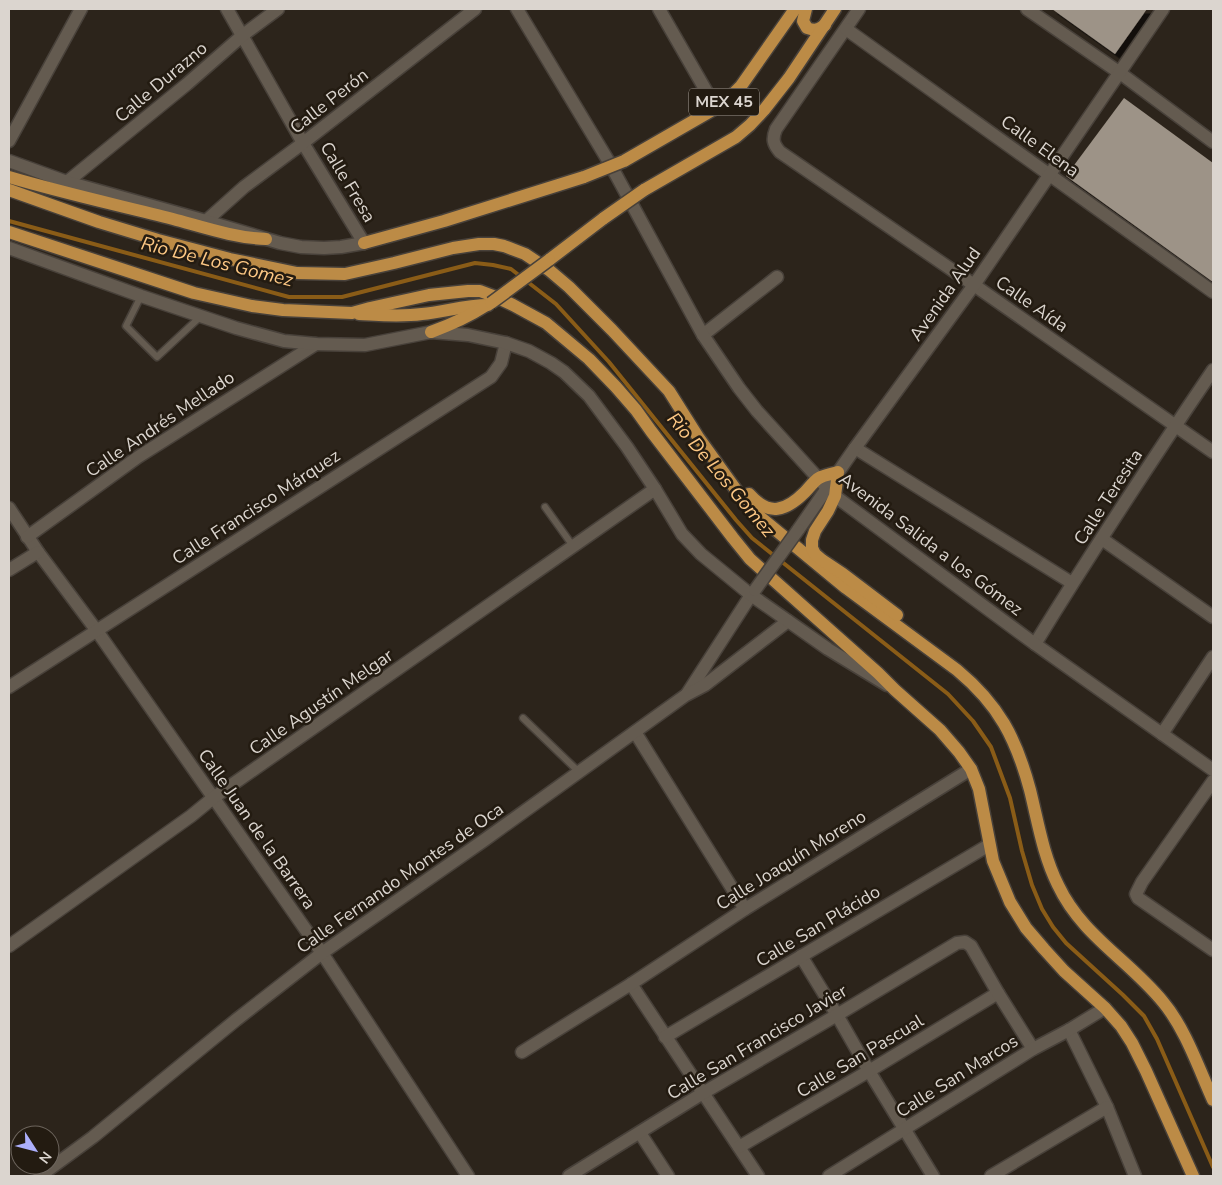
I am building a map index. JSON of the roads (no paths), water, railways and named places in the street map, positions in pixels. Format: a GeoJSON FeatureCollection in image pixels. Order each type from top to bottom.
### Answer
{"type":"FeatureCollection","features":[{"type":"Feature","properties":{"kind":"main road"},"geometry":{"type":"LineString","coordinates":[[806,9],[803,21],[807,28],[814,30],[825,25]]}},
{"type":"Feature","properties":{"kind":"main road","name":"MEX 45"},"geometry":{"type":"LineString","coordinates":[[431,332],[461,320],[489,304],[644,190],[736,137],[764,110],[789,78],[836,9]]}},
{"type":"Feature","properties":{"kind":"main road","name":"MEX 45"},"geometry":{"type":"LineString","coordinates":[[364,243],[444,221],[584,177],[624,161],[716,108],[730,97],[741,86],[790,12]]}},
{"type":"Feature","properties":{"kind":"main road"},"geometry":{"type":"LineString","coordinates":[[9,177],[206,228],[250,238],[266,239]]}},
{"type":"Feature","properties":{"kind":"main road"},"geometry":{"type":"LineString","coordinates":[[11,190],[99,222],[158,240],[230,259],[297,272],[345,274],[453,248],[479,244],[504,246],[525,254],[549,270],[612,330],[701,425],[715,448],[751,496],[761,505],[773,509],[790,505],[798,499],[827,488],[838,472]]}},
{"type":"Feature","properties":{"kind":"main road"},"geometry":{"type":"LineString","coordinates":[[9,232],[194,293],[252,306],[283,310],[399,316],[489,304]]}},
{"type":"Feature","properties":{"kind":"main road"},"geometry":{"type":"LineString","coordinates":[[352,313],[429,295],[468,290],[480,291],[513,305],[546,323],[589,359],[636,410],[750,559],[940,730],[959,752],[971,769],[979,789],[993,861],[1010,902],[1026,928],[1064,971],[1105,1008],[1121,1026],[1132,1043],[1193,1176]]}},
{"type":"Feature","properties":{"kind":"main road"},"geometry":{"type":"LineString","coordinates":[[669,392],[739,494],[760,517],[846,588],[972,682],[998,712],[1019,754],[1042,842],[1052,872],[1063,895],[1074,913],[1085,925],[1164,1003],[1183,1034],[1213,1100]]}},
{"type":"Feature","properties":{"kind":"main road"},"geometry":{"type":"LineString","coordinates":[[838,472],[827,488],[828,511],[815,531],[812,540],[813,552],[906,622],[924,645]]}},
{"type":"Feature","properties":{"kind":"street"},"geometry":{"type":"LineString","coordinates":[[9,141],[81,9]]}},
{"type":"Feature","properties":{"kind":"street","name":"Calle Fresa"},"geometry":{"type":"LineString","coordinates":[[228,9],[303,143],[364,243]]}},
{"type":"Feature","properties":{"kind":"street","name":"Calle Durazno"},"geometry":{"type":"LineString","coordinates":[[67,182],[187,84],[243,35],[278,9]]}},
{"type":"Feature","properties":{"kind":"street","name":"Calle Perón"},"geometry":{"type":"LineString","coordinates":[[206,221],[244,187],[475,9]]}},
{"type":"Feature","properties":{"kind":"street","name":"Avenida Salida a los Gómez"},"geometry":{"type":"LineString","coordinates":[[518,9],[608,162],[703,335],[757,411],[827,488],[1036,644],[1213,770]]}},
{"type":"Feature","properties":{"kind":"street"},"geometry":{"type":"LineString","coordinates":[[659,9],[716,108]]}},
{"type":"Feature","properties":{"kind":"street"},"geometry":{"type":"LineString","coordinates":[[846,29],[859,9]]}},
{"type":"Feature","properties":{"kind":"street"},"geometry":{"type":"LineString","coordinates":[[1027,9],[1120,73],[1213,142]]}},
{"type":"Feature","properties":{"kind":"street","name":"Avenida Alud"},"geometry":{"type":"LineString","coordinates":[[838,472],[974,285],[1163,9]]}},
{"type":"Feature","properties":{"kind":"street","name":"Calle Aída"},"geometry":{"type":"LineString","coordinates":[[846,29],[776,129],[773,138],[774,146],[1213,452]]}},
{"type":"Feature","properties":{"kind":"street","name":"Calle Elena"},"geometry":{"type":"LineString","coordinates":[[846,29],[1213,292]]}},
{"type":"Feature","properties":{"kind":"street","name":"MEX 45"},"geometry":{"type":"LineString","coordinates":[[9,161],[67,182],[266,239],[301,247],[324,248],[364,243]]}},
{"type":"Feature","properties":{"kind":"street","name":"MEX 45"},"geometry":{"type":"LineString","coordinates":[[9,248],[140,296],[236,328],[284,340],[316,344],[365,346],[431,332]]}},
{"type":"Feature","properties":{"kind":"street"},"geometry":{"type":"LineString","coordinates":[[703,335],[777,277]]}},
{"type":"Feature","properties":{"kind":"street"},"geometry":{"type":"LineString","coordinates":[[431,332],[468,335],[506,343],[529,351],[551,363],[589,396],[627,447],[682,534],[694,548],[715,567],[753,593],[788,621],[828,649],[896,690]]}},
{"type":"Feature","properties":{"kind":"street","name":"Calle Francisco Márquez"},"geometry":{"type":"LineString","coordinates":[[9,687],[491,377],[501,363],[506,343]]}},
{"type":"Feature","properties":{"kind":"street","name":"Calle Andrés Mellado"},"geometry":{"type":"LineString","coordinates":[[27,537],[138,457],[316,344]]}},
{"type":"Feature","properties":{"kind":"street","name":"Calle Teresita"},"geometry":{"type":"LineString","coordinates":[[1036,644],[1072,583],[1213,370]]}},
{"type":"Feature","properties":{"kind":"street"},"geometry":{"type":"LineString","coordinates":[[855,448],[1072,583]]}},
{"type":"Feature","properties":{"kind":"street"},"geometry":{"type":"LineString","coordinates":[[686,695],[753,593],[827,488]]}},
{"type":"Feature","properties":{"kind":"street","name":"Calle Agustín Melgar"},"geometry":{"type":"LineString","coordinates":[[9,946],[191,816],[213,798],[655,489]]}},
{"type":"Feature","properties":{"kind":"street","name":"Calle Juan de la Barrera"},"geometry":{"type":"LineString","coordinates":[[9,508],[27,537],[97,630],[322,954],[468,1176]]}},
{"type":"Feature","properties":{"kind":"street"},"geometry":{"type":"LineString","coordinates":[[1102,539],[1213,617]]}},
{"type":"Feature","properties":{"kind":"street"},"geometry":{"type":"LineString","coordinates":[[9,570],[38,552]]}},
{"type":"Feature","properties":{"kind":"street","name":"Calle Fernando Montes de Oca"},"geometry":{"type":"LineString","coordinates":[[40,1176],[93,1137],[236,1020],[322,954],[686,695],[705,685],[788,621]]}},
{"type":"Feature","properties":{"kind":"street"},"geometry":{"type":"LineString","coordinates":[[1162,734],[1213,657]]}},
{"type":"Feature","properties":{"kind":"street"},"geometry":{"type":"LineString","coordinates":[[635,732],[745,908]]}},
{"type":"Feature","properties":{"kind":"street","name":"Calle Joaquín Moreno"},"geometry":{"type":"LineString","coordinates":[[522,1052],[631,984],[745,908],[971,769]]}},
{"type":"Feature","properties":{"kind":"street"},"geometry":{"type":"LineString","coordinates":[[1213,781],[1142,882],[1136,894],[1138,898],[1213,950]]}},
{"type":"Feature","properties":{"kind":"street","name":"Calle San Plácido"},"geometry":{"type":"LineString","coordinates":[[665,1037],[989,846]]}},
{"type":"Feature","properties":{"kind":"street","name":"Calle San Francisco Javier"},"geometry":{"type":"LineString","coordinates":[[574,1175],[703,1093],[957,943],[965,942],[971,946],[998,993]]}},
{"type":"Feature","properties":{"kind":"street"},"geometry":{"type":"LineString","coordinates":[[801,956],[933,1176]]}},
{"type":"Feature","properties":{"kind":"street"},"geometry":{"type":"LineString","coordinates":[[631,984],[758,1176]]}},
{"type":"Feature","properties":{"kind":"street"},"geometry":{"type":"LineString","coordinates":[[998,993],[1033,1049]]}},
{"type":"Feature","properties":{"kind":"street","name":"Calle San Pascual"},"geometry":{"type":"LineString","coordinates":[[739,1147],[869,1072],[998,993]]}},
{"type":"Feature","properties":{"kind":"street","name":"Calle San Marcos"},"geometry":{"type":"LineString","coordinates":[[829,1176],[1033,1049],[1105,1008]]}},
{"type":"Feature","properties":{"kind":"street"},"geometry":{"type":"LineString","coordinates":[[1069,1030],[1107,1107],[1130,1174]]}},
{"type":"Feature","properties":{"kind":"street"},"geometry":{"type":"LineString","coordinates":[[991,1176],[1107,1107]]}},
{"type":"Feature","properties":{"kind":"street"},"geometry":{"type":"LineString","coordinates":[[640,1133],[668,1176]]}},
{"type":"Feature","properties":{"kind":"lane"},"geometry":{"type":"LineString","coordinates":[[140,296],[126,326],[158,357],[201,316]]}},
{"type":"Feature","properties":{"kind":"lane"},"geometry":{"type":"LineString","coordinates":[[545,507],[573,546]]}},
{"type":"Feature","properties":{"kind":"lane"},"geometry":{"type":"LineString","coordinates":[[523,718],[580,772]]}},
{"type":"Feature","properties":{"kind":"waterway","name":"Rio De Los Gomez"},"geometry":{"type":"LineString","coordinates":[[9,221],[289,297],[342,297],[475,263],[511,269],[556,304],[609,362],[752,538],[948,694],[973,721],[991,747],[1010,798],[1022,851],[1032,885],[1042,909],[1066,943],[1144,1016],[1157,1039],[1213,1167]]}}]}
